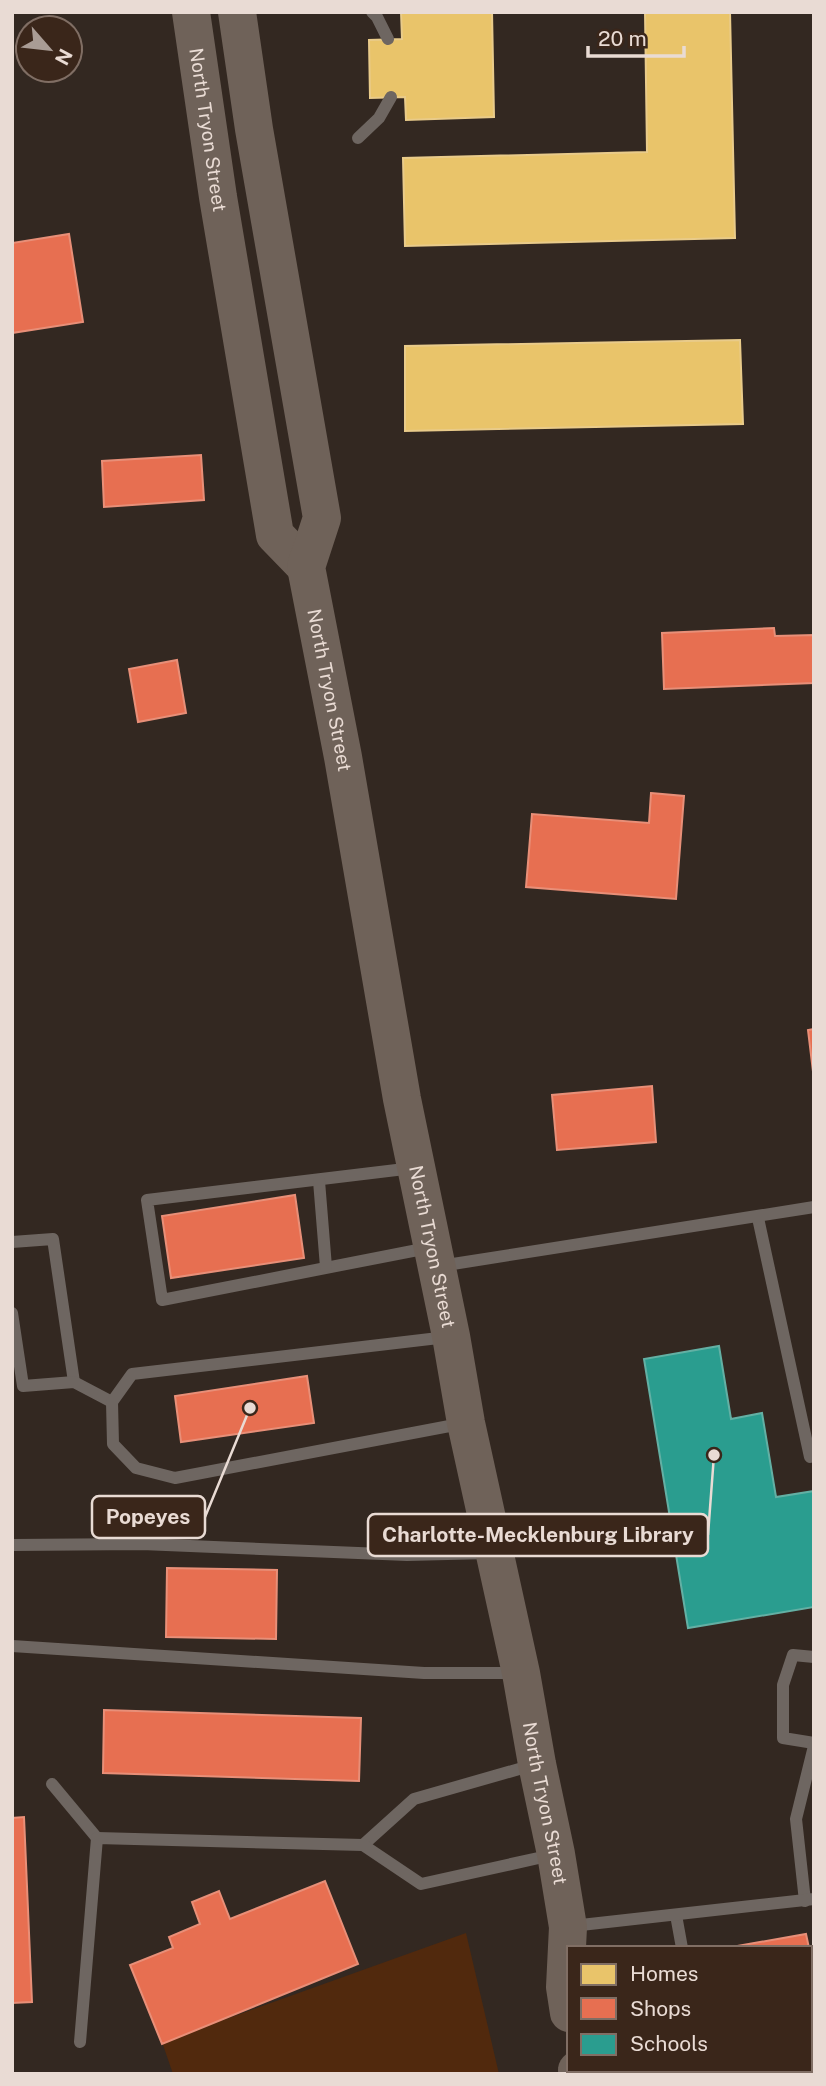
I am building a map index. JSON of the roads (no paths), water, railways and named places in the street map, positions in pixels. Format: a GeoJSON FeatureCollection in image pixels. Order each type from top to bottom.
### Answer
{"type":"FeatureCollection","features":[{"type":"Feature","properties":{"kind":"main road","name":"North Tryon Street"},"geometry":{"type":"LineString","coordinates":[[191,12],[218,197],[275,535],[306,567]]}},
{"type":"Feature","properties":{"kind":"main road","name":"North Tryon Street"},"geometry":{"type":"LineString","coordinates":[[237,12],[256,142],[322,518],[306,567],[343,757],[397,1072],[466,1423],[496,1553],[556,1854],[580,1937]]}},
{"type":"Feature","properties":{"kind":"main road","name":"North Tryon Street"},"geometry":{"type":"LineString","coordinates":[[567,1980],[567,2000]]}},
{"type":"Feature","properties":{"kind":"lane"},"geometry":{"type":"LineString","coordinates":[[372,12],[388,40]]}},
{"type":"Feature","properties":{"kind":"lane"},"geometry":{"type":"LineString","coordinates":[[358,138],[379,118],[391,97]]}},
{"type":"Feature","properties":{"kind":"lane"},"geometry":{"type":"LineString","coordinates":[[416,1168],[147,1200],[162,1300],[326,1267],[758,1218],[814,1207]]}},
{"type":"Feature","properties":{"kind":"lane"},"geometry":{"type":"LineString","coordinates":[[319,1181],[326,1267]]}},
{"type":"Feature","properties":{"kind":"lane"},"geometry":{"type":"LineString","coordinates":[[758,1218],[810,1457],[814,1456]]}},
{"type":"Feature","properties":{"kind":"lane"},"geometry":{"type":"LineString","coordinates":[[12,1242],[53,1239],[74,1382]]}},
{"type":"Feature","properties":{"kind":"lane"},"geometry":{"type":"LineString","coordinates":[[12,1313],[23,1386],[74,1382],[112,1402]]}},
{"type":"Feature","properties":{"kind":"lane"},"geometry":{"type":"LineString","coordinates":[[451,1336],[132,1374],[112,1402],[113,1444],[136,1468],[175,1478],[466,1423]]}},
{"type":"Feature","properties":{"kind":"lane"},"geometry":{"type":"LineString","coordinates":[[12,1545],[142,1544],[407,1555],[496,1553]]}},
{"type":"Feature","properties":{"kind":"lane"},"geometry":{"type":"LineString","coordinates":[[12,1646],[430,1673],[521,1674]]}},
{"type":"Feature","properties":{"kind":"lane"},"geometry":{"type":"LineString","coordinates":[[580,1937],[676,1915],[810,1900],[796,1819],[814,1744],[783,1738],[783,1685],[793,1655],[814,1657]]}},
{"type":"Feature","properties":{"kind":"lane"},"geometry":{"type":"LineString","coordinates":[[363,1845],[414,1799],[537,1764]]}},
{"type":"Feature","properties":{"kind":"lane"},"geometry":{"type":"LineString","coordinates":[[52,1784],[97,1839],[80,2042]]}},
{"type":"Feature","properties":{"kind":"lane"},"geometry":{"type":"LineString","coordinates":[[97,1839],[363,1845],[421,1884],[556,1854]]}},
{"type":"Feature","properties":{"kind":"lane"},"geometry":{"type":"LineString","coordinates":[[676,1915],[682,1946]]}},
{"type":"Feature","properties":{"kind":"place","name":"Popeyes"},"geometry":{"type":"Point","coordinates":[250,1408]}},
{"type":"Feature","properties":{"kind":"place","name":"Charlotte-Mecklenburg Library"},"geometry":{"type":"Point","coordinates":[714,1455]}}]}
